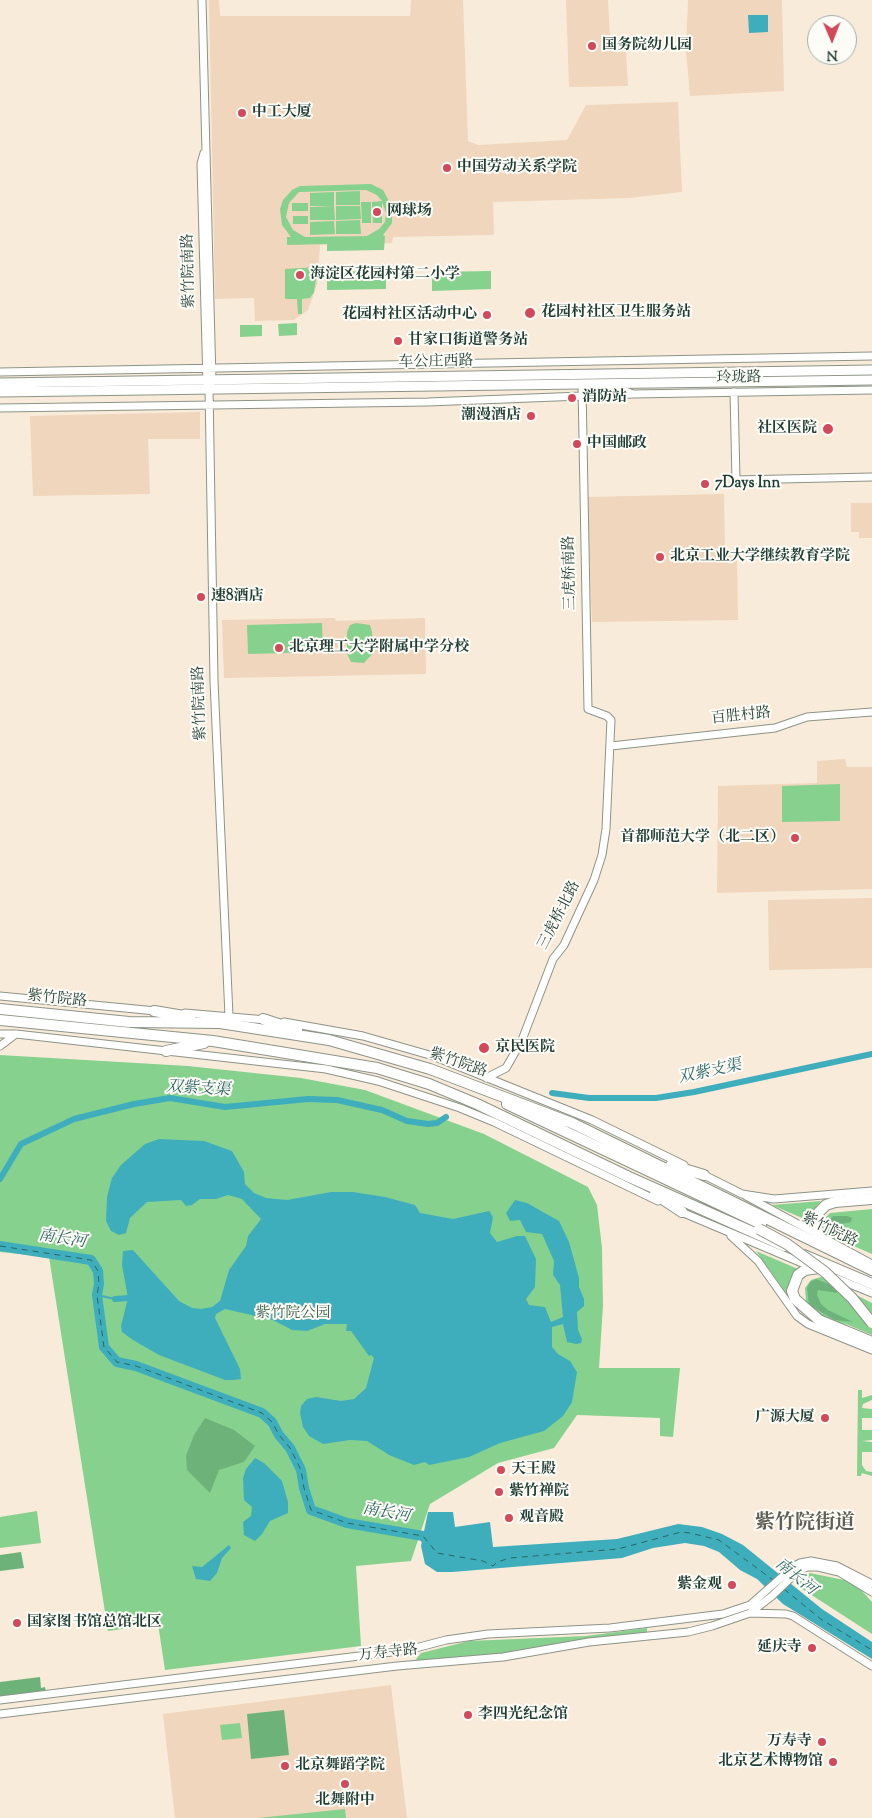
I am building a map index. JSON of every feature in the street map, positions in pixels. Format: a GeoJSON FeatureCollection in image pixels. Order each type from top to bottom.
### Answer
{"type":"FeatureCollection","features":[{"type":"Feature","properties":{"kind":"highway","name":"紫竹院路"},"geometry":{"type":"LineString","coordinates":[[0,1009],[129,1022],[220,1023],[329,1040],[430,1069],[572,1123],[821,1241],[872,1270]]}},
{"type":"Feature","properties":{"kind":"highway"},"geometry":{"type":"LineString","coordinates":[[154,1011],[220,1023]]}},
{"type":"Feature","properties":{"kind":"highway"},"geometry":{"type":"LineString","coordinates":[[263,1019],[329,1040]]}},
{"type":"Feature","properties":{"kind":"highway","name":"紫竹院路"},"geometry":{"type":"LineString","coordinates":[[0,1020],[213,1040],[377,1068],[429,1084],[518,1122],[759,1237],[832,1266],[871,1288]]}},
{"type":"Feature","properties":{"kind":"highway"},"geometry":{"type":"LineString","coordinates":[[166,1051],[213,1040]]}},
{"type":"Feature","properties":{"kind":"highway"},"geometry":{"type":"LineString","coordinates":[[430,1069],[570,1133],[760,1227],[813,1257],[846,1285],[872,1314]]}},
{"type":"Feature","properties":{"kind":"highway"},"geometry":{"type":"LineString","coordinates":[[429,1084],[467,1094],[568,1137],[760,1227],[825,1272],[872,1323]]}},
{"type":"Feature","properties":{"kind":"highway"},"geometry":{"type":"LineString","coordinates":[[637,1154],[704,1175]]}},
{"type":"Feature","properties":{"kind":"highway"},"geometry":{"type":"LineString","coordinates":[[630,1177],[682,1212]]}},
{"type":"Feature","properties":{"kind":"highway"},"geometry":{"type":"LineString","coordinates":[[821,1241],[816,1221],[819,1212],[826,1205],[835,1202],[872,1199]]}},
{"type":"Feature","properties":{"kind":"highway"},"geometry":{"type":"LineString","coordinates":[[832,1266],[814,1268],[798,1275],[792,1291],[795,1299],[819,1320],[872,1342]]}},
{"type":"Feature","properties":{"kind":"main road","name":"车公庄西路"},"geometry":{"type":"LineString","coordinates":[[0,392],[209,383],[872,370]]}},
{"type":"Feature","properties":{"kind":"main road","name":"车公庄西路"},"geometry":{"type":"LineString","coordinates":[[0,383],[608,384],[872,380]]}},
{"type":"Feature","properties":{"kind":"street","name":"紫竹院南路"},"geometry":{"type":"LineString","coordinates":[[202,0],[204,152],[207,164],[214,681],[229,1016]]}},
{"type":"Feature","properties":{"kind":"street","name":"玲珑路"},"geometry":{"type":"LineString","coordinates":[[0,372],[872,356]]}},
{"type":"Feature","properties":{"kind":"street","name":"三虎桥南路"},"geometry":{"type":"LineString","coordinates":[[582,384],[588,709],[608,716],[611,720],[611,746]]}},
{"type":"Feature","properties":{"kind":"street","name":"玲珑路"},"geometry":{"type":"LineString","coordinates":[[608,384],[633,394],[872,390]]}},
{"type":"Feature","properties":{"kind":"street"},"geometry":{"type":"LineString","coordinates":[[734,392],[736,480],[872,477]]}},
{"type":"Feature","properties":{"kind":"street"},"geometry":{"type":"LineString","coordinates":[[0,408],[582,397],[633,394]]}},
{"type":"Feature","properties":{"kind":"street","name":"百胜村路"},"geometry":{"type":"LineString","coordinates":[[611,746],[775,728],[807,717],[872,712]]}},
{"type":"Feature","properties":{"kind":"street","name":"三虎桥北路"},"geometry":{"type":"LineString","coordinates":[[486,1078],[506,1068],[522,1040],[553,959],[564,945],[594,880],[602,855],[606,829],[611,746]]}},
{"type":"Feature","properties":{"kind":"street","name":"紫竹院路"},"geometry":{"type":"LineString","coordinates":[[0,996],[303,1024],[391,1044],[433,1056],[592,1120],[742,1194],[821,1241],[872,1264]]}},
{"type":"Feature","properties":{"kind":"street","name":"紫竹院路"},"geometry":{"type":"LineString","coordinates":[[0,1034],[16,1034],[326,1070],[378,1081],[485,1119],[727,1233],[814,1268],[871,1288]]}},
{"type":"Feature","properties":{"kind":"street"},"geometry":{"type":"LineString","coordinates":[[0,1046],[16,1034]]}},
{"type":"Feature","properties":{"kind":"street"},"geometry":{"type":"LineString","coordinates":[[742,1194],[774,1199],[872,1191]]}},
{"type":"Feature","properties":{"kind":"street"},"geometry":{"type":"LineString","coordinates":[[727,1233],[758,1261],[797,1316],[808,1324],[872,1350]]}},
{"type":"Feature","properties":{"kind":"street"},"geometry":{"type":"LineString","coordinates":[[769,1594],[800,1563],[818,1562],[842,1568],[872,1584]]}},
{"type":"Feature","properties":{"kind":"street"},"geometry":{"type":"LineString","coordinates":[[787,1576],[802,1569],[818,1567],[850,1577],[872,1592]]}},
{"type":"Feature","properties":{"kind":"street","name":"万寿寺路"},"geometry":{"type":"LineString","coordinates":[[0,1714],[396,1666],[503,1657],[589,1642],[688,1632],[750,1613],[769,1594]]}},
{"type":"Feature","properties":{"kind":"street","name":"万寿寺路"},"geometry":{"type":"LineString","coordinates":[[0,1700],[408,1650],[446,1640],[488,1634],[610,1628],[693,1619],[723,1614],[750,1605],[769,1594]]}},
{"type":"Feature","properties":{"kind":"street"},"geometry":{"type":"LineString","coordinates":[[750,1613],[786,1614],[793,1616],[872,1666]]}},
{"type":"Feature","properties":{"kind":"shaded area","name":"中国劳动关系学院"},"geometry":{"type":"Polygon","coordinates":[[[209,0],[219,0],[220,16],[410,16],[411,0],[463,0],[468,141],[478,145],[567,140],[586,105],[678,102],[682,192],[629,198],[493,202],[494,235],[393,237],[392,243],[320,245],[317,285],[308,310],[294,320],[255,321],[254,298],[215,299],[209,0]]]}},
{"type":"Feature","properties":{"kind":"shaded area","name":"国务院幼儿园"},"geometry":{"type":"Polygon","coordinates":[[[566,0],[608,0],[610,39],[615,40],[616,52],[626,52],[628,86],[569,87],[566,0]]]}},
{"type":"Feature","properties":{"kind":"shaded area"},"geometry":{"type":"Polygon","coordinates":[[[688,0],[782,0],[784,91],[690,96],[686,50],[688,0]]]}},
{"type":"Feature","properties":{"kind":"shaded area"},"geometry":{"type":"Polygon","coordinates":[[[200,412],[200,439],[148,439],[150,494],[33,496],[30,416],[200,412]]]}},
{"type":"Feature","properties":{"kind":"shaded area","name":"北京工业大学继续教育学院"},"geometry":{"type":"Polygon","coordinates":[[[724,494],[725,554],[737,560],[738,620],[592,622],[587,497],[724,494]]]}},
{"type":"Feature","properties":{"kind":"shaded area"},"geometry":{"type":"Polygon","coordinates":[[[851,503],[872,503],[872,538],[859,538],[859,532],[851,532],[851,503]]]}},
{"type":"Feature","properties":{"kind":"shaded area"},"geometry":{"type":"Polygon","coordinates":[[[335,618],[336,621],[425,618],[426,674],[224,678],[222,620],[335,618]]]}},
{"type":"Feature","properties":{"kind":"shaded area","name":"首都师范大学（北二区）"},"geometry":{"type":"Polygon","coordinates":[[[845,759],[847,767],[872,767],[872,889],[717,893],[718,786],[817,783],[817,761],[845,759]]]}},
{"type":"Feature","properties":{"kind":"shaded area"},"geometry":{"type":"Polygon","coordinates":[[[872,898],[872,968],[769,970],[768,900],[872,898]]]}},
{"type":"Feature","properties":{"kind":"shaded area","name":"北京舞蹈学院"},"geometry":{"type":"Polygon","coordinates":[[[391,1685],[407,1818],[175,1818],[163,1714],[391,1685]]]}},
{"type":"Feature","properties":{"kind":"green space"},"geometry":{"type":"Polygon","coordinates":[[[371,184],[383,190],[392,207],[392,223],[383,235],[385,236],[384,250],[327,251],[327,244],[287,245],[287,237],[291,237],[282,225],[280,209],[283,200],[292,190],[300,186],[371,184]],[[366,190],[299,192],[289,203],[286,217],[293,230],[305,237],[367,236],[379,229],[385,222],[386,213],[382,202],[382,223],[373,223],[372,202],[382,201],[377,195],[366,190]]]}},
{"type":"Feature","properties":{"kind":"green space"},"geometry":{"type":"Polygon","coordinates":[[[360,191],[360,205],[336,205],[336,192],[360,191]]]}},
{"type":"Feature","properties":{"kind":"green space"},"geometry":{"type":"Polygon","coordinates":[[[334,192],[334,206],[310,206],[310,193],[334,192]]]}},
{"type":"Feature","properties":{"kind":"green space","name":"网球场"},"geometry":{"type":"Polygon","coordinates":[[[361,202],[371,202],[371,223],[362,223],[361,202]]]}},
{"type":"Feature","properties":{"kind":"green space"},"geometry":{"type":"Polygon","coordinates":[[[292,203],[308,203],[308,211],[292,211],[292,203]]]}},
{"type":"Feature","properties":{"kind":"green space"},"geometry":{"type":"Polygon","coordinates":[[[334,206],[335,220],[310,220],[310,207],[334,206]]]}},
{"type":"Feature","properties":{"kind":"green space"},"geometry":{"type":"Polygon","coordinates":[[[336,206],[360,206],[361,219],[336,220],[336,206]]]}},
{"type":"Feature","properties":{"kind":"green space"},"geometry":{"type":"Polygon","coordinates":[[[293,216],[308,216],[308,224],[293,224],[293,216]]]}},
{"type":"Feature","properties":{"kind":"green space"},"geometry":{"type":"Polygon","coordinates":[[[360,220],[361,234],[336,234],[336,221],[360,220]]]}},
{"type":"Feature","properties":{"kind":"green space"},"geometry":{"type":"Polygon","coordinates":[[[334,221],[335,234],[310,235],[310,222],[334,221]]]}},
{"type":"Feature","properties":{"kind":"green space"},"geometry":{"type":"Polygon","coordinates":[[[318,267],[314,292],[310,298],[302,299],[302,314],[298,314],[297,299],[285,299],[285,269],[318,267]]]}},
{"type":"Feature","properties":{"kind":"green space"},"geometry":{"type":"Polygon","coordinates":[[[364,271],[364,276],[386,275],[386,289],[327,290],[327,272],[364,271]]]}},
{"type":"Feature","properties":{"kind":"green space"},"geometry":{"type":"Polygon","coordinates":[[[491,271],[491,289],[432,291],[432,272],[491,271]]]}},
{"type":"Feature","properties":{"kind":"green space"},"geometry":{"type":"Polygon","coordinates":[[[297,323],[297,335],[279,336],[278,324],[297,323]]]}},
{"type":"Feature","properties":{"kind":"green space"},"geometry":{"type":"Polygon","coordinates":[[[240,325],[262,325],[262,336],[240,337],[240,325]]]}},
{"type":"Feature","properties":{"kind":"green space"},"geometry":{"type":"Polygon","coordinates":[[[322,623],[323,652],[248,654],[247,625],[322,623]]]}},
{"type":"Feature","properties":{"kind":"green space"},"geometry":{"type":"Polygon","coordinates":[[[356,623],[370,625],[372,632],[373,653],[364,663],[351,662],[347,654],[347,632],[350,625],[356,623]]]}},
{"type":"Feature","properties":{"kind":"green space"},"geometry":{"type":"Polygon","coordinates":[[[840,784],[840,821],[782,822],[782,786],[840,784]]]}},
{"type":"Feature","properties":{"kind":"green space","name":"紫竹院公园"},"geometry":{"type":"Polygon","coordinates":[[[0,1055],[188,1066],[301,1078],[365,1090],[484,1134],[588,1187],[597,1205],[602,1248],[603,1306],[599,1368],[680,1368],[673,1437],[660,1436],[660,1418],[577,1415],[554,1448],[498,1463],[430,1504],[411,1561],[356,1566],[361,1646],[165,1670],[158,1624],[108,1631],[49,1257],[0,1252],[0,1055]]]}},
{"type":"Feature","properties":{"kind":"green space"},"geometry":{"type":"Polygon","coordinates":[[[821,1201],[809,1215],[809,1221],[772,1205],[821,1201]]]}},
{"type":"Feature","properties":{"kind":"green space"},"geometry":{"type":"Polygon","coordinates":[[[872,1209],[872,1254],[842,1241],[825,1238],[823,1220],[830,1213],[872,1209]]]}},
{"type":"Feature","properties":{"kind":"green space"},"geometry":{"type":"Polygon","coordinates":[[[833,1216],[852,1218],[851,1222],[841,1224],[840,1230],[842,1235],[829,1237],[825,1231],[825,1224],[833,1216]]]}},
{"type":"Feature","properties":{"kind":"green space"},"geometry":{"type":"Polygon","coordinates":[[[756,1251],[798,1269],[791,1278],[789,1290],[791,1300],[756,1251]]]}},
{"type":"Feature","properties":{"kind":"green space"},"geometry":{"type":"Polygon","coordinates":[[[821,1277],[872,1303],[872,1335],[846,1324],[829,1322],[812,1309],[806,1302],[805,1288],[811,1280],[821,1277]]]}},
{"type":"Feature","properties":{"kind":"green space"},"geometry":{"type":"Polygon","coordinates":[[[816,1279],[836,1287],[837,1293],[818,1290],[817,1295],[821,1304],[828,1310],[853,1322],[835,1320],[809,1305],[807,1288],[810,1282],[816,1279]]]}},
{"type":"Feature","properties":{"kind":"green space"},"geometry":{"type":"Polygon","coordinates":[[[858,1390],[862,1390],[862,1398],[872,1395],[872,1400],[863,1404],[862,1408],[872,1409],[872,1418],[862,1418],[862,1430],[872,1430],[872,1440],[862,1441],[872,1442],[872,1452],[862,1452],[862,1465],[866,1471],[872,1472],[872,1476],[862,1473],[861,1476],[857,1476],[858,1390]]]}},
{"type":"Feature","properties":{"kind":"green space"},"geometry":{"type":"Polygon","coordinates":[[[205,1418],[234,1430],[255,1446],[244,1462],[219,1470],[210,1493],[187,1470],[186,1456],[194,1435],[205,1418]]]}},
{"type":"Feature","properties":{"kind":"green space"},"geometry":{"type":"Polygon","coordinates":[[[37,1511],[41,1543],[0,1548],[0,1517],[37,1511]]]}},
{"type":"Feature","properties":{"kind":"green space"},"geometry":{"type":"Polygon","coordinates":[[[21,1552],[24,1568],[0,1571],[0,1555],[21,1552]]]}},
{"type":"Feature","properties":{"kind":"green space"},"geometry":{"type":"Polygon","coordinates":[[[810,1573],[854,1582],[872,1602],[872,1634],[796,1585],[810,1573]]]}},
{"type":"Feature","properties":{"kind":"green space"},"geometry":{"type":"Polygon","coordinates":[[[647,1628],[647,1633],[498,1655],[418,1661],[416,1659],[421,1653],[469,1641],[586,1636],[647,1628]]]}},
{"type":"Feature","properties":{"kind":"green space"},"geometry":{"type":"Polygon","coordinates":[[[40,1677],[41,1688],[45,1687],[46,1693],[0,1698],[0,1682],[40,1677]]]}},
{"type":"Feature","properties":{"kind":"green space"},"geometry":{"type":"Polygon","coordinates":[[[284,1710],[289,1755],[251,1759],[247,1714],[284,1710]]]}},
{"type":"Feature","properties":{"kind":"green space"},"geometry":{"type":"Polygon","coordinates":[[[240,1723],[242,1738],[222,1740],[220,1725],[240,1723]]]}},
{"type":"Feature","properties":{"kind":"green space"},"geometry":{"type":"Polygon","coordinates":[[[345,1809],[346,1818],[258,1818],[345,1809]]]}},
{"type":"Feature","properties":{"kind":"water"},"geometry":{"type":"Polygon","coordinates":[[[748,15],[768,15],[768,32],[749,33],[748,15]]]}},
{"type":"Feature","properties":{"kind":"water"},"geometry":{"type":"Polygon","coordinates":[[[159,1139],[204,1141],[232,1151],[244,1172],[245,1184],[254,1193],[266,1198],[287,1200],[331,1192],[353,1192],[385,1197],[415,1205],[420,1213],[453,1219],[489,1211],[493,1217],[490,1233],[497,1242],[517,1236],[525,1236],[536,1259],[535,1287],[526,1299],[529,1305],[545,1307],[551,1322],[563,1317],[560,1285],[553,1275],[554,1261],[542,1234],[526,1232],[520,1220],[510,1221],[506,1213],[515,1200],[527,1203],[559,1221],[569,1242],[579,1278],[579,1287],[584,1299],[584,1306],[577,1312],[578,1330],[582,1339],[581,1343],[567,1342],[563,1324],[552,1327],[552,1347],[558,1354],[570,1361],[577,1372],[572,1402],[563,1416],[544,1431],[500,1443],[469,1457],[429,1465],[425,1462],[414,1465],[389,1455],[367,1441],[350,1440],[323,1444],[309,1436],[303,1427],[300,1413],[301,1406],[307,1399],[316,1397],[341,1401],[354,1399],[366,1388],[374,1358],[371,1355],[369,1356],[351,1331],[346,1331],[347,1324],[325,1324],[307,1331],[292,1330],[273,1320],[225,1309],[216,1314],[215,1318],[240,1369],[241,1379],[234,1380],[225,1380],[159,1355],[133,1340],[122,1332],[121,1326],[128,1298],[122,1265],[123,1251],[133,1250],[179,1301],[192,1308],[212,1307],[220,1301],[229,1270],[246,1246],[248,1236],[261,1219],[242,1199],[228,1195],[216,1199],[200,1199],[192,1205],[186,1206],[181,1200],[147,1202],[130,1218],[126,1233],[119,1235],[111,1231],[106,1221],[107,1197],[112,1178],[121,1165],[145,1144],[159,1139]]]}},
{"type":"Feature","properties":{"kind":"water"},"geometry":{"type":"Polygon","coordinates":[[[255,1458],[264,1463],[282,1481],[288,1502],[288,1513],[270,1521],[255,1541],[244,1535],[243,1522],[251,1516],[252,1507],[244,1500],[243,1478],[246,1469],[255,1458]]]}},
{"type":"Feature","properties":{"kind":"water"},"geometry":{"type":"Polygon","coordinates":[[[428,1512],[453,1512],[455,1527],[490,1522],[493,1547],[617,1539],[678,1524],[702,1527],[722,1534],[743,1545],[822,1609],[872,1642],[872,1659],[783,1604],[757,1579],[740,1570],[719,1552],[704,1546],[685,1543],[653,1548],[622,1558],[437,1572],[425,1564],[421,1546],[428,1512]]]}},
{"type":"Feature","properties":{"kind":"water"},"geometry":{"type":"Polygon","coordinates":[[[229,1545],[231,1548],[222,1558],[217,1573],[210,1581],[196,1579],[192,1566],[202,1567],[229,1545]]]}},
{"type":"Feature","properties":{"kind":"waterway","name":"双紫支渠"},"geometry":{"type":"LineString","coordinates":[[552,1093],[589,1098],[656,1098],[694,1092],[872,1054]]}},
{"type":"Feature","properties":{"kind":"waterway","name":"双紫支渠"},"geometry":{"type":"LineString","coordinates":[[0,1179],[21,1144],[74,1119],[134,1104],[170,1098],[225,1107],[308,1099],[337,1100],[382,1110],[407,1121],[428,1124],[437,1123],[446,1117]]}},
{"type":"Feature","properties":{"kind":"waterway","name":"南长河"},"geometry":{"type":"LineString","coordinates":[[0,1246],[91,1260],[98,1271],[99,1284],[97,1295],[104,1347],[117,1362],[136,1366],[262,1413],[272,1422],[279,1435],[290,1448],[301,1470],[311,1510],[347,1523],[423,1536],[431,1546]]}},
{"type":"Feature","properties":{"kind":"waterway"},"geometry":{"type":"LineString","coordinates":[[97,1295],[115,1299]]}},
{"type":"Feature","properties":{"kind":"waterway"},"geometry":{"type":"LineString","coordinates":[[115,1299],[128,1298]]}},
{"type":"Feature","properties":{"kind":"ferry route"},"geometry":{"type":"LineString","coordinates":[[0,1246],[91,1260],[98,1271],[99,1284],[97,1295],[104,1347],[117,1362],[136,1366],[262,1413],[272,1422],[279,1435],[290,1448],[301,1470],[311,1510],[347,1523],[423,1536],[437,1553],[483,1561],[493,1566],[497,1562],[510,1558],[618,1549],[681,1532],[690,1533],[719,1540],[773,1580]]}},
{"type":"Feature","properties":{"kind":"ferry route"},"geometry":{"type":"LineString","coordinates":[[784,1589],[822,1620],[872,1650]]}},
{"type":"Feature","properties":{"kind":"place","name":"国务院幼儿园"},"geometry":{"type":"Point","coordinates":[592,46]}},
{"type":"Feature","properties":{"kind":"place","name":"中工大厦"},"geometry":{"type":"Point","coordinates":[242,113]}},
{"type":"Feature","properties":{"kind":"place","name":"中国劳动关系学院"},"geometry":{"type":"Point","coordinates":[447,168]}},
{"type":"Feature","properties":{"kind":"place","name":"网球场"},"geometry":{"type":"Point","coordinates":[377,212]}},
{"type":"Feature","properties":{"kind":"place","name":"海淀区花园村第二小学"},"geometry":{"type":"Point","coordinates":[300,275]}},
{"type":"Feature","properties":{"kind":"place","name":"花园村社区卫生服务站"},"geometry":{"type":"Point","coordinates":[530,313]}},
{"type":"Feature","properties":{"kind":"place","name":"花园村社区活动中心"},"geometry":{"type":"Point","coordinates":[487,315]}},
{"type":"Feature","properties":{"kind":"place","name":"甘家口街道警务站"},"geometry":{"type":"Point","coordinates":[398,341]}},
{"type":"Feature","properties":{"kind":"place","name":"消防站"},"geometry":{"type":"Point","coordinates":[572,398]}},
{"type":"Feature","properties":{"kind":"place","name":"潮漫酒店"},"geometry":{"type":"Point","coordinates":[531,416]}},
{"type":"Feature","properties":{"kind":"place","name":"社区医院"},"geometry":{"type":"Point","coordinates":[828,429]}},
{"type":"Feature","properties":{"kind":"place","name":"中国邮政"},"geometry":{"type":"Point","coordinates":[577,444]}},
{"type":"Feature","properties":{"kind":"place","name":"7Days Inn"},"geometry":{"type":"Point","coordinates":[705,484]}},
{"type":"Feature","properties":{"kind":"place","name":"北京工业大学继续教育学院"},"geometry":{"type":"Point","coordinates":[660,557]}},
{"type":"Feature","properties":{"kind":"place","name":"速8酒店"},"geometry":{"type":"Point","coordinates":[201,597]}},
{"type":"Feature","properties":{"kind":"place","name":"北京理工大学附属中学分校"},"geometry":{"type":"Point","coordinates":[279,648]}},
{"type":"Feature","properties":{"kind":"place","name":"首都师范大学（北二区）"},"geometry":{"type":"Point","coordinates":[795,838]}},
{"type":"Feature","properties":{"kind":"place","name":"京民医院"},"geometry":{"type":"Point","coordinates":[484,1048]}},
{"type":"Feature","properties":{"kind":"place","name":"广源大厦"},"geometry":{"type":"Point","coordinates":[825,1418]}},
{"type":"Feature","properties":{"kind":"place","name":"天王殿"},"geometry":{"type":"Point","coordinates":[501,1470]}},
{"type":"Feature","properties":{"kind":"place","name":"紫竹禅院"},"geometry":{"type":"Point","coordinates":[499,1492]}},
{"type":"Feature","properties":{"kind":"place","name":"观音殿"},"geometry":{"type":"Point","coordinates":[509,1518]}},
{"type":"Feature","properties":{"kind":"place","name":"紫金观"},"geometry":{"type":"Point","coordinates":[732,1585]}},
{"type":"Feature","properties":{"kind":"place","name":"国家图书馆总馆北区"},"geometry":{"type":"Point","coordinates":[17,1623]}},
{"type":"Feature","properties":{"kind":"place","name":"延庆寺"},"geometry":{"type":"Point","coordinates":[812,1648]}},
{"type":"Feature","properties":{"kind":"place","name":"李四光纪念馆"},"geometry":{"type":"Point","coordinates":[468,1715]}},
{"type":"Feature","properties":{"kind":"place","name":"万寿寺"},"geometry":{"type":"Point","coordinates":[822,1742]}},
{"type":"Feature","properties":{"kind":"place","name":"北京艺术博物馆"},"geometry":{"type":"Point","coordinates":[833,1762]}},
{"type":"Feature","properties":{"kind":"place","name":"北京舞蹈学院"},"geometry":{"type":"Point","coordinates":[285,1766]}},
{"type":"Feature","properties":{"kind":"place","name":"北舞附中"},"geometry":{"type":"Point","coordinates":[345,1784]}},
{"type":"Feature","properties":{"kind":"district","name":"紫竹院街道"},"geometry":{"type":"Point","coordinates":[805,1525]}}]}
